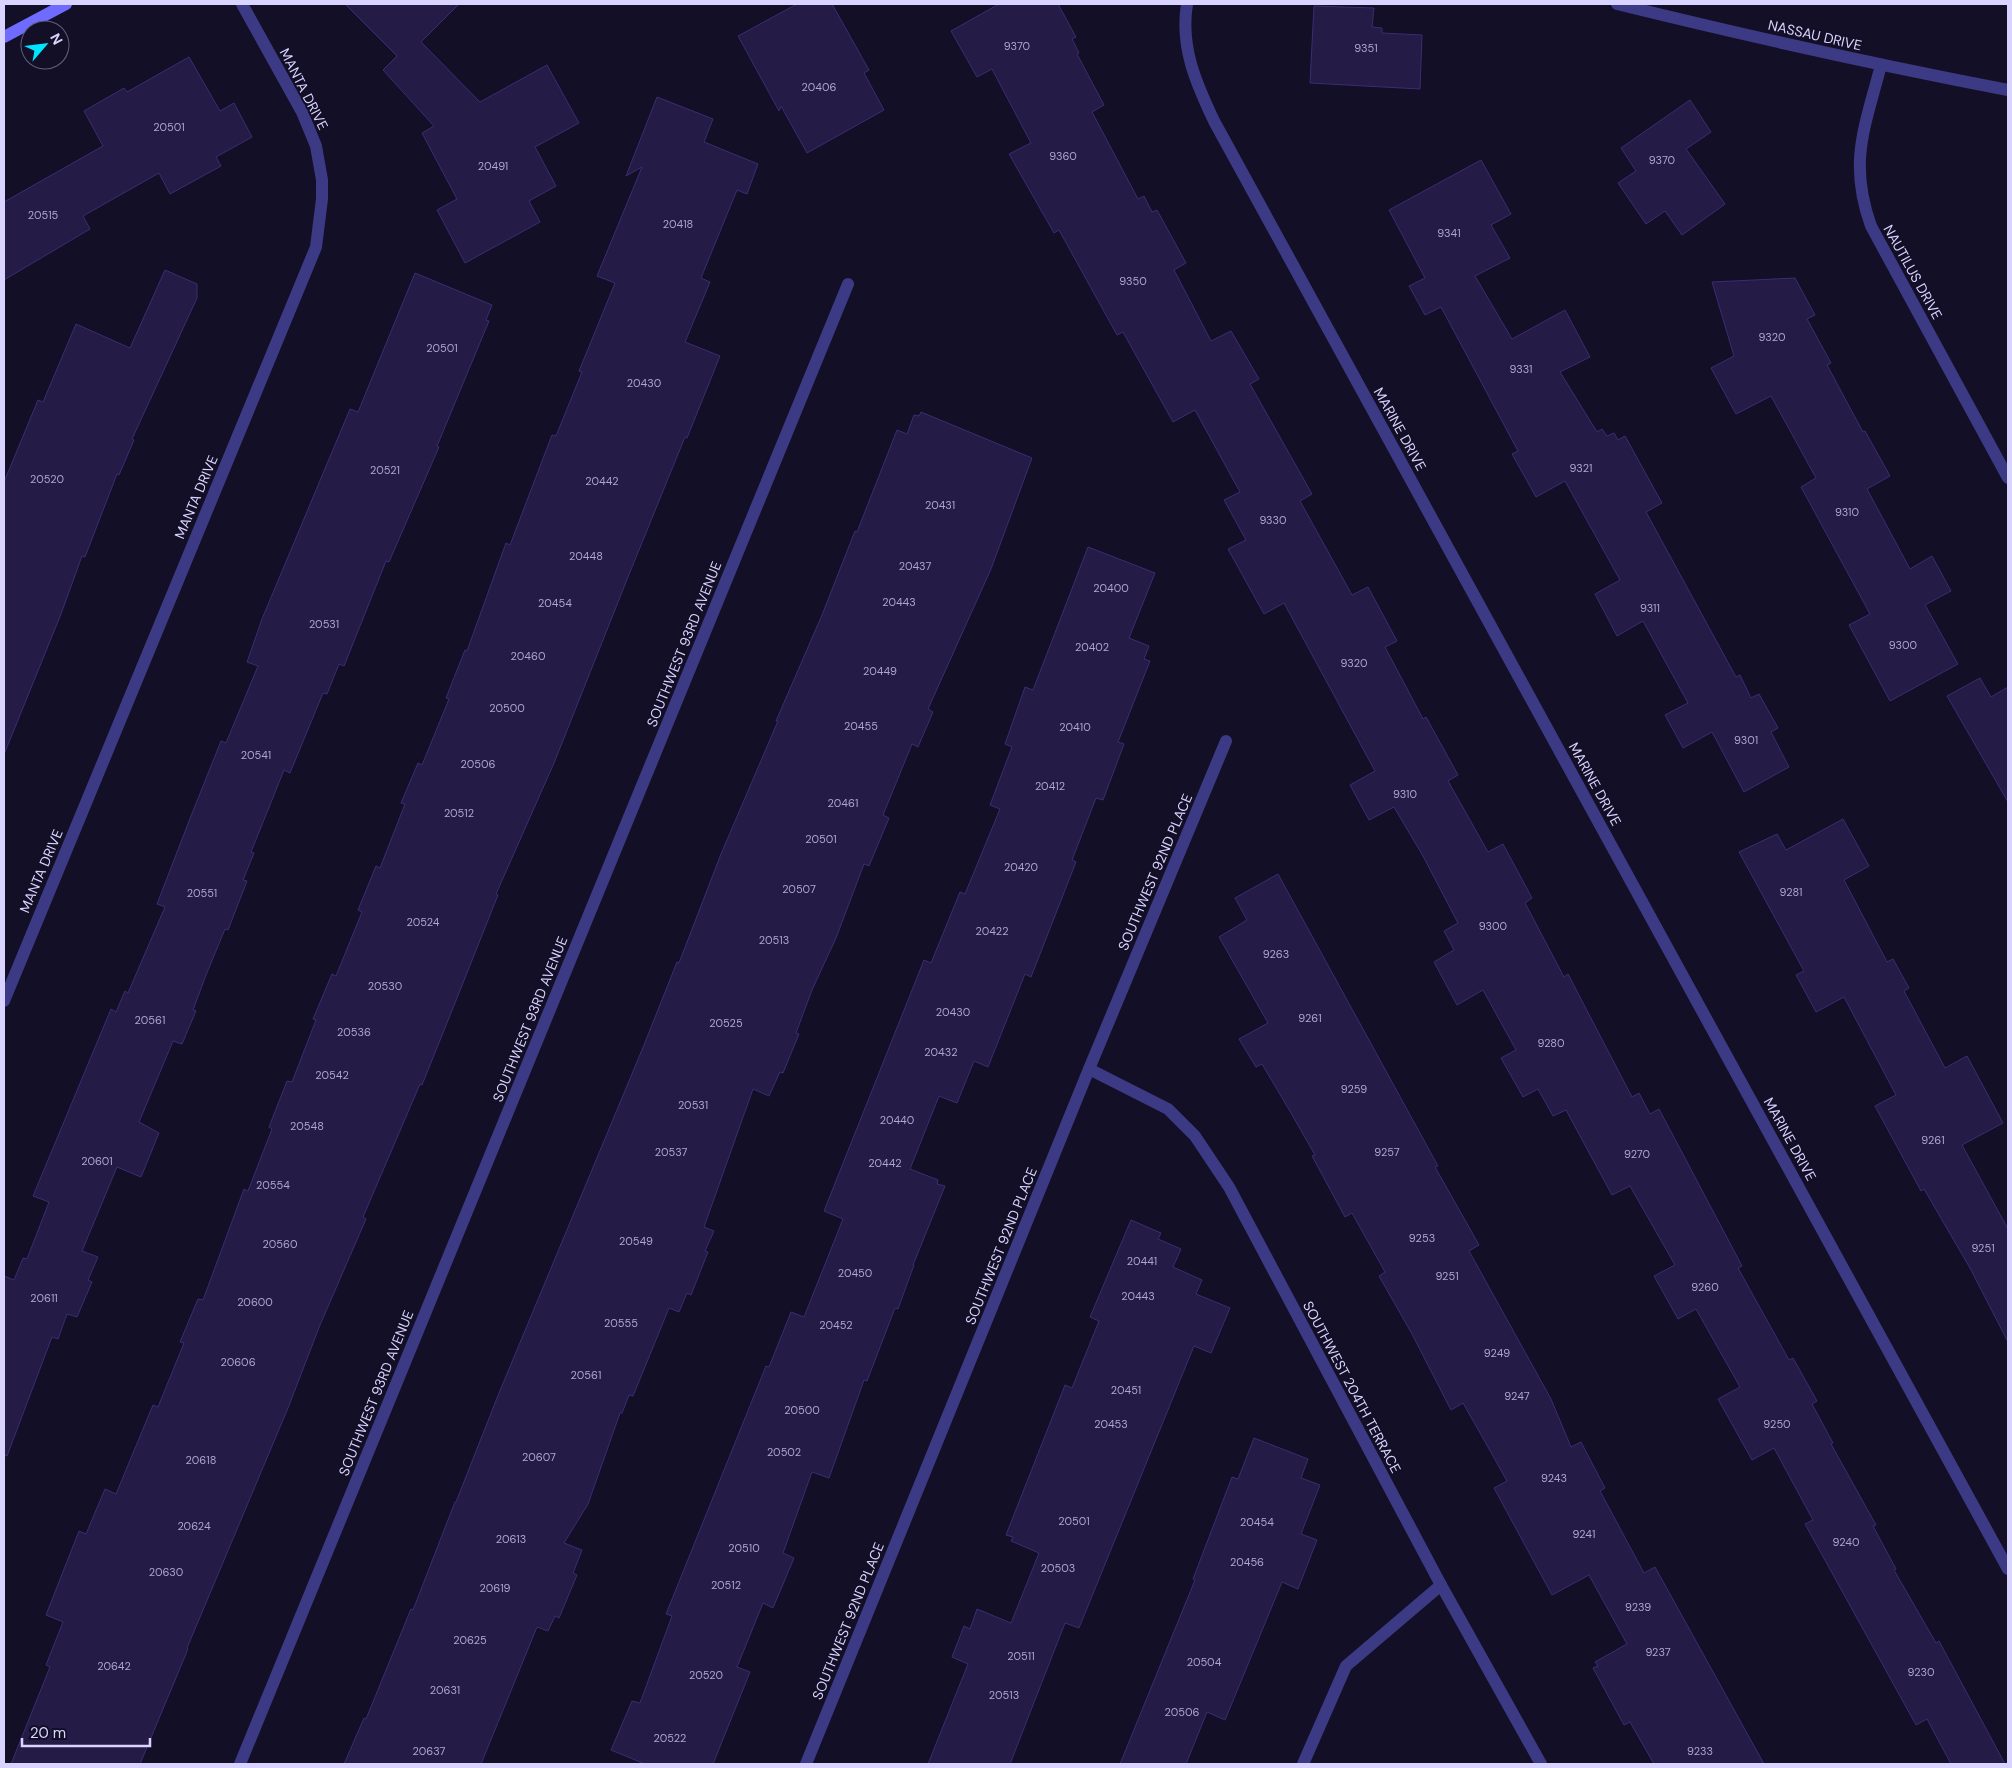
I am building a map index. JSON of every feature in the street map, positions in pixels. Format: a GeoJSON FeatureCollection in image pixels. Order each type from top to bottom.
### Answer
{"type":"FeatureCollection","features":[{"type":"Feature","properties":{"kind":"street"},"geometry":{"type":"LineString","coordinates":[[4,37],[66,4]]}},
{"type":"Feature","properties":{"kind":"street","name":"MANTA DRIVE"},"geometry":{"type":"LineString","coordinates":[[4,1001],[316,247],[322,199],[322,180],[316,146],[302,112],[242,4]]}},
{"type":"Feature","properties":{"kind":"street","name":"MARINE DRIVE"},"geometry":{"type":"LineString","coordinates":[[1187,4],[1186,46],[1199,88],[1214,121],[2008,1569]]}},
{"type":"Feature","properties":{"kind":"street","name":"NASSAU DRIVE"},"geometry":{"type":"LineString","coordinates":[[1617,4],[1881,65],[2008,90]]}},
{"type":"Feature","properties":{"kind":"street","name":"NAUTILUS DRIVE"},"geometry":{"type":"LineString","coordinates":[[1881,65],[1860,146],[1859,175],[1870,226],[2008,478]]}},
{"type":"Feature","properties":{"kind":"street","name":"SOUTHWEST 93RD AVENUE"},"geometry":{"type":"LineString","coordinates":[[240,1764],[848,284]]}},
{"type":"Feature","properties":{"kind":"street","name":"SOUTHWEST 92ND PLACE"},"geometry":{"type":"LineString","coordinates":[[806,1764],[1089,1069],[1226,741]]}},
{"type":"Feature","properties":{"kind":"street","name":"SOUTHWEST 204TH TERRACE"},"geometry":{"type":"LineString","coordinates":[[1089,1069],[1168,1109],[1195,1136],[1229,1187],[1441,1585],[1541,1764]]}},
{"type":"Feature","properties":{"kind":"street"},"geometry":{"type":"LineString","coordinates":[[1303,1764],[1346,1666],[1441,1585]]}},
{"type":"Feature","properties":{"kind":"building"},"geometry":{"type":"Polygon","coordinates":[[[345,4],[459,4],[421,42],[480,102],[547,65],[579,123],[535,147],[556,186],[529,201],[540,222],[465,263],[437,210],[457,199],[422,133],[434,126],[383,70],[397,56],[345,4]]]}},
{"type":"Feature","properties":{"kind":"building"},"geometry":{"type":"Polygon","coordinates":[[[797,4],[832,4],[869,70],[864,73],[884,110],[807,153],[781,106],[779,111],[738,36],[797,4]]]}},
{"type":"Feature","properties":{"kind":"building"},"geometry":{"type":"Polygon","coordinates":[[[999,4],[1058,4],[1076,37],[1072,39],[1079,53],[1077,54],[1104,105],[1092,112],[1138,199],[1144,196],[1152,212],[1157,210],[1186,263],[1174,270],[1211,341],[1231,331],[1259,379],[1250,384],[1312,494],[1300,501],[1352,595],[1368,587],[1397,641],[1385,647],[1423,719],[1426,717],[1458,775],[1448,781],[1488,852],[1503,844],[1532,898],[1525,903],[1564,977],[1568,974],[1632,1097],[1639,1093],[1650,1114],[1659,1109],[1742,1266],[1738,1268],[1789,1360],[1793,1358],[1817,1401],[1812,1404],[1833,1443],[1831,1444],[1876,1525],[1873,1526],[1896,1569],[1894,1570],[1936,1643],[1939,1641],[2005,1764],[1951,1764],[1927,1719],[1916,1725],[1805,1524],[1813,1520],[1774,1448],[1752,1460],[1718,1399],[1740,1387],[1696,1309],[1678,1319],[1654,1276],[1675,1265],[1630,1186],[1612,1195],[1566,1110],[1553,1116],[1538,1089],[1523,1097],[1501,1058],[1516,1050],[1483,990],[1457,1005],[1434,962],[1454,950],[1444,931],[1458,923],[1423,856],[1394,807],[1369,820],[1350,785],[1375,771],[1284,603],[1264,614],[1228,549],[1246,540],[1224,500],[1240,492],[1195,410],[1173,422],[1123,332],[1117,335],[1059,230],[1054,233],[1009,154],[1031,143],[992,69],[977,77],[951,31],[999,4]]]}},
{"type":"Feature","properties":{"kind":"building"},"geometry":{"type":"Polygon","coordinates":[[[1314,6],[1374,8],[1372,27],[1382,28],[1382,33],[1422,35],[1420,89],[1310,83],[1314,6]]]}},
{"type":"Feature","properties":{"kind":"building"},"geometry":{"type":"Polygon","coordinates":[[[189,57],[220,111],[234,103],[252,137],[216,157],[221,166],[170,194],[159,173],[83,216],[90,229],[4,280],[4,202],[103,146],[84,111],[124,88],[127,92],[189,57]]]}},
{"type":"Feature","properties":{"kind":"building"},"geometry":{"type":"Polygon","coordinates":[[[657,97],[713,119],[704,142],[758,164],[747,194],[737,190],[701,278],[710,282],[685,342],[720,356],[687,438],[685,437],[554,763],[496,894],[498,895],[422,1085],[420,1084],[363,1217],[366,1219],[320,1325],[288,1408],[140,1764],[11,1764],[50,1667],[46,1665],[63,1622],[46,1615],[79,1531],[86,1534],[105,1489],[116,1494],[153,1405],[158,1407],[184,1343],[180,1342],[198,1299],[203,1300],[244,1189],[248,1191],[272,1129],[269,1127],[287,1081],[292,1082],[316,1020],[313,1019],[332,974],[336,976],[362,912],[358,910],[376,866],[380,868],[405,804],[401,803],[418,763],[422,765],[449,699],[446,698],[465,650],[467,651],[506,543],[510,545],[552,435],[556,436],[582,372],[579,371],[615,283],[597,276],[642,167],[626,176],[657,97]]]}},
{"type":"Feature","properties":{"kind":"building"},"geometry":{"type":"Polygon","coordinates":[[[1690,100],[1711,132],[1686,149],[1725,204],[1682,235],[1665,211],[1646,224],[1618,183],[1636,171],[1621,148],[1690,100]]]}},
{"type":"Feature","properties":{"kind":"building"},"geometry":{"type":"Polygon","coordinates":[[[1481,160],[1511,214],[1491,225],[1510,258],[1475,276],[1512,339],[1565,310],[1590,357],[1560,372],[1597,432],[1602,429],[1607,436],[1614,433],[1618,440],[1625,436],[1662,503],[1646,512],[1736,677],[1740,675],[1751,698],[1759,694],[1778,728],[1771,732],[1789,767],[1744,792],[1712,732],[1683,748],[1665,715],[1688,703],[1643,621],[1617,636],[1595,594],[1620,580],[1565,481],[1536,497],[1512,454],[1518,451],[1441,307],[1425,315],[1409,286],[1425,278],[1389,210],[1481,160]]]}},
{"type":"Feature","properties":{"kind":"building"},"geometry":{"type":"Polygon","coordinates":[[[165,270],[197,284],[197,298],[132,439],[134,440],[119,475],[117,474],[85,557],[82,556],[61,614],[4,752],[4,482],[38,400],[43,402],[76,324],[130,348],[165,270]]]}},
{"type":"Feature","properties":{"kind":"building"},"geometry":{"type":"Polygon","coordinates":[[[415,273],[492,305],[486,320],[489,321],[437,446],[439,447],[389,562],[386,561],[344,666],[339,664],[327,694],[323,693],[290,773],[284,770],[251,852],[254,853],[243,880],[247,881],[228,930],[225,929],[206,975],[193,1010],[196,1011],[182,1044],[173,1041],[139,1122],[159,1133],[141,1177],[117,1167],[82,1251],[98,1257],[88,1280],[92,1282],[77,1317],[67,1314],[58,1339],[52,1337],[7,1456],[4,1455],[4,1276],[14,1280],[23,1258],[27,1259],[49,1202],[33,1196],[111,1009],[116,1012],[125,991],[128,993],[165,907],[157,904],[221,741],[226,743],[258,666],[247,662],[262,619],[350,409],[358,412],[415,273]]]}},
{"type":"Feature","properties":{"kind":"building"},"geometry":{"type":"Polygon","coordinates":[[[1795,278],[1815,315],[1807,319],[1831,363],[1827,365],[1863,432],[1865,431],[1890,476],[1867,489],[1910,569],[1932,556],[1951,591],[1925,605],[1958,664],[1890,701],[1849,625],[1870,614],[1801,487],[1816,478],[1771,396],[1736,414],[1711,368],[1734,356],[1712,282],[1795,278]]]}},
{"type":"Feature","properties":{"kind":"building"},"geometry":{"type":"Polygon","coordinates":[[[921,412],[1032,458],[991,569],[928,709],[933,712],[918,747],[912,744],[883,815],[889,818],[869,866],[864,864],[836,938],[812,990],[796,1033],[799,1034],[783,1073],[780,1072],[769,1096],[753,1089],[704,1227],[714,1231],[705,1251],[708,1252],[691,1295],[687,1293],[679,1312],[669,1308],[633,1396],[629,1395],[622,1413],[620,1413],[588,1504],[564,1543],[582,1550],[573,1573],[577,1575],[559,1618],[555,1616],[548,1631],[537,1627],[481,1764],[344,1764],[364,1718],[366,1719],[411,1609],[413,1610],[499,1393],[677,962],[679,963],[721,854],[822,615],[855,531],[857,532],[897,430],[907,434],[914,415],[919,416],[921,412]]]}},
{"type":"Feature","properties":{"kind":"building"},"geometry":{"type":"Polygon","coordinates":[[[1088,547],[1155,573],[1129,638],[1149,646],[1144,659],[1150,661],[1118,742],[1124,744],[1103,800],[1096,798],[1072,860],[1076,862],[1031,977],[1025,974],[988,1067],[974,1061],[957,1103],[939,1096],[910,1169],[938,1180],[937,1184],[945,1186],[913,1265],[898,1309],[895,1308],[867,1381],[864,1380],[829,1478],[812,1472],[783,1553],[794,1558],[773,1608],[763,1603],[737,1667],[750,1672],[713,1764],[645,1764],[611,1750],[632,1701],[640,1703],[672,1616],[666,1614],[766,1366],[769,1367],[791,1312],[804,1317],[843,1219],[824,1211],[924,960],[931,963],[960,892],[965,894],[1000,809],[990,805],[1012,747],[1005,744],[1025,687],[1033,690],[1088,547]]]}},
{"type":"Feature","properties":{"kind":"building"},"geometry":{"type":"Polygon","coordinates":[[[1980,678],[1991,697],[2008,687],[2008,802],[1947,696],[1980,678]]]}},
{"type":"Feature","properties":{"kind":"building"},"geometry":{"type":"Polygon","coordinates":[[[1843,819],[1869,866],[1844,880],[1887,962],[1893,959],[1909,988],[1904,991],[1945,1068],[1967,1056],[2003,1123],[1962,1145],[2008,1229],[2008,1342],[1970,1268],[1924,1189],[1921,1191],[1875,1106],[1896,1095],[1844,997],[1816,1012],[1796,975],[1804,971],[1739,852],[1777,834],[1786,850],[1843,819]]]}},
{"type":"Feature","properties":{"kind":"building"},"geometry":{"type":"Polygon","coordinates":[[[1278,874],[1438,1166],[1435,1167],[1479,1245],[1469,1251],[1551,1399],[1571,1447],[1581,1442],[1605,1488],[1600,1491],[1644,1573],[1655,1567],[1764,1764],[1654,1764],[1630,1722],[1624,1725],[1593,1668],[1598,1666],[1595,1662],[1627,1644],[1589,1575],[1552,1595],[1494,1488],[1507,1481],[1488,1447],[1463,1403],[1451,1410],[1412,1334],[1379,1276],[1385,1272],[1352,1213],[1345,1217],[1312,1156],[1315,1155],[1262,1064],[1256,1067],[1239,1039],[1268,1023],[1219,937],[1247,920],[1235,898],[1278,874]]]}},
{"type":"Feature","properties":{"kind":"building"},"geometry":{"type":"Polygon","coordinates":[[[1131,1220],[1161,1233],[1158,1239],[1181,1249],[1173,1267],[1202,1280],[1196,1294],[1230,1308],[1211,1353],[1194,1346],[1079,1628],[1065,1623],[1010,1764],[928,1764],[968,1664],[952,1657],[964,1626],[970,1629],[977,1609],[1011,1623],[1039,1553],[1011,1541],[1013,1537],[1006,1535],[1065,1385],[1072,1388],[1099,1321],[1090,1317],[1131,1220]]]}},
{"type":"Feature","properties":{"kind":"building"},"geometry":{"type":"Polygon","coordinates":[[[1254,1438],[1308,1459],[1301,1478],[1320,1485],[1301,1534],[1317,1540],[1298,1589],[1282,1582],[1225,1720],[1207,1712],[1186,1764],[1120,1764],[1195,1580],[1193,1579],[1232,1477],[1238,1479],[1254,1438]]]}}]}
